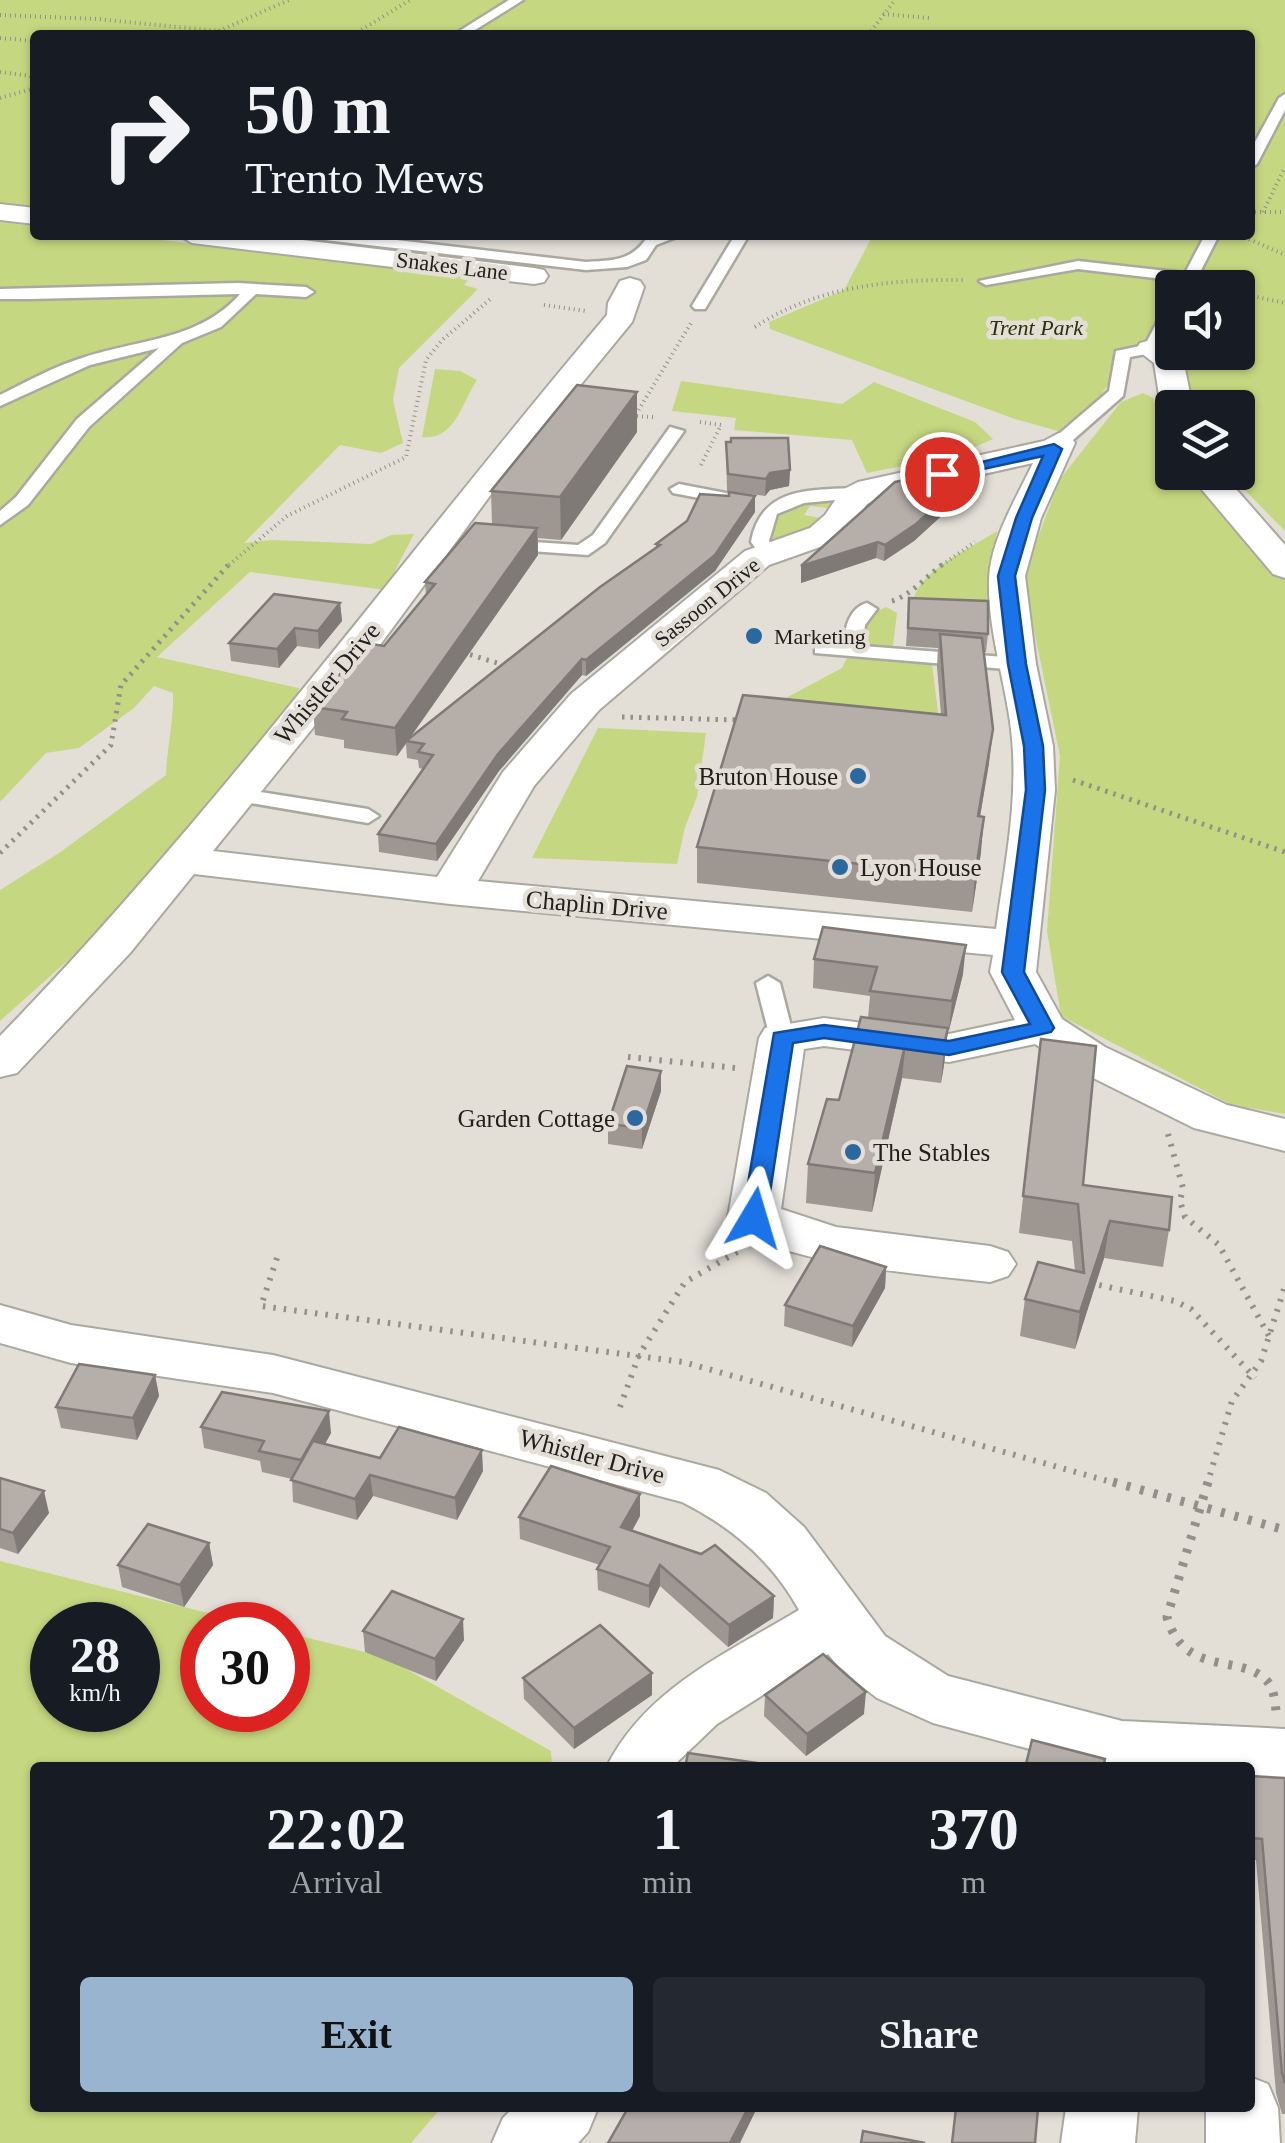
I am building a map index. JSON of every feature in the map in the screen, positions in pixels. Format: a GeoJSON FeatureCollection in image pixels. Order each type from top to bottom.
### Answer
{"type":"FeatureCollection","features":[{"type":"Feature","properties":{"kind":"street"},"geometry":{"type":"LineString","coordinates":[[0,212],[30,215]]}},
{"type":"Feature","properties":{"kind":"street","name":"Snakes Lane"},"geometry":{"type":"LineString","coordinates":[[266,240],[515,280]]}},
{"type":"Feature","properties":{"kind":"street","name":"Whistler Drive"},"geometry":{"type":"LineString","coordinates":[[0,1063],[114,944],[367,637],[463,540],[480,486],[626,302]]}},
{"type":"Feature","properties":{"kind":"street"},"geometry":{"type":"LineString","coordinates":[[1152,349],[1168,359],[1174,390]]}},
{"type":"Feature","properties":{"kind":"street"},"geometry":{"type":"LineString","coordinates":[[861,493],[1057,446]]}},
{"type":"Feature","properties":{"kind":"street"},"geometry":{"type":"LineString","coordinates":[[1057,446],[1024,518],[1007,576],[1035,790],[1013,972],[1043,1028],[1122,1073],[1212,1117],[1285,1135]]}},
{"type":"Feature","properties":{"kind":"street"},"geometry":{"type":"LineString","coordinates":[[1218,490],[1285,568]]}},
{"type":"Feature","properties":{"kind":"street","name":"Sassoon Drive"},"geometry":{"type":"LineString","coordinates":[[450,891],[518,780],[571,716],[757,558],[822,534],[861,493]]}},
{"type":"Feature","properties":{"kind":"street","name":"Chaplin Drive"},"geometry":{"type":"LineString","coordinates":[[180,860],[450,891],[1014,944]]}},
{"type":"Feature","properties":{"kind":"street"},"geometry":{"type":"LineString","coordinates":[[990,1264],[776,1230],[754,1218],[780,1055],[824,1032],[949,1048],[1043,1028]]}},
{"type":"Feature","properties":{"kind":"street","name":"Whistler Drive"},"geometry":{"type":"LineString","coordinates":[[0,1324],[70,1344],[273,1374],[699,1485],[745,1508],[783,1544],[810,1575],[835,1619],[863,1653],[899,1680],[934,1698],[1176,1762],[1285,1756]]}},
{"type":"Feature","properties":{"kind":"street"},"geometry":{"type":"LineString","coordinates":[[640,1762],[644,1749],[696,1706],[835,1619]]}},
{"type":"Feature","properties":{"kind":"street"},"geometry":{"type":"LineString","coordinates":[[529,2143],[558,2112]]}},
{"type":"Feature","properties":{"kind":"street"},"geometry":{"type":"LineString","coordinates":[[1098,2143],[1102,2112]]}},
{"type":"Feature","properties":{"kind":"street"},"geometry":{"type":"LineString","coordinates":[[1242,2112],[1243,2143]]}},
{"type":"Feature","properties":{"kind":"lane"},"geometry":{"type":"LineString","coordinates":[[467,30],[517,0]]}},
{"type":"Feature","properties":{"kind":"lane"},"geometry":{"type":"LineString","coordinates":[[1255,155],[1285,98]]}},
{"type":"Feature","properties":{"kind":"lane"},"geometry":{"type":"LineString","coordinates":[[360,240],[586,266],[622,264],[641,256],[658,240]]}},
{"type":"Feature","properties":{"kind":"lane"},"geometry":{"type":"LineString","coordinates":[[700,306],[739,240]]}},
{"type":"Feature","properties":{"kind":"lane"},"geometry":{"type":"LineString","coordinates":[[1194,270],[1209,240]]}},
{"type":"Feature","properties":{"kind":"lane"},"geometry":{"type":"LineString","coordinates":[[986,281],[1078,265],[1155,278]]}},
{"type":"Feature","properties":{"kind":"lane"},"geometry":{"type":"LineString","coordinates":[[0,294],[96,293],[163,287],[306,292]]}},
{"type":"Feature","properties":{"kind":"lane"},"geometry":{"type":"LineString","coordinates":[[0,400],[83,362],[178,340],[223,322],[246,297],[248,289]]}},
{"type":"Feature","properties":{"kind":"lane"},"geometry":{"type":"LineString","coordinates":[[0,520],[22,501],[84,423],[178,340]]}},
{"type":"Feature","properties":{"kind":"lane"},"geometry":{"type":"LineString","coordinates":[[1057,446],[1117,393],[1122,354],[1152,349],[1155,343]]}},
{"type":"Feature","properties":{"kind":"lane"},"geometry":{"type":"LineString","coordinates":[[463,540],[582,551],[599,539],[683,425]]}},
{"type":"Feature","properties":{"kind":"lane"},"geometry":{"type":"LineString","coordinates":[[679,489],[775,506],[827,494],[861,493]]}},
{"type":"Feature","properties":{"kind":"lane"},"geometry":{"type":"LineString","coordinates":[[769,553],[760,542],[766,516],[775,506]]}},
{"type":"Feature","properties":{"kind":"lane"},"geometry":{"type":"LineString","coordinates":[[852,652],[855,626],[867,609]]}},
{"type":"Feature","properties":{"kind":"lane"},"geometry":{"type":"LineString","coordinates":[[822,649],[1017,664]]}},
{"type":"Feature","properties":{"kind":"lane"},"geometry":{"type":"LineString","coordinates":[[236,794],[368,816]]}},
{"type":"Feature","properties":{"kind":"lane"},"geometry":{"type":"LineString","coordinates":[[768,983],[780,1055]]}},
{"type":"Feature","properties":{"kind":"path"},"geometry":{"type":"LineString","coordinates":[[221,30],[290,0]]}},
{"type":"Feature","properties":{"kind":"path"},"geometry":{"type":"LineString","coordinates":[[361,30],[410,0]]}},
{"type":"Feature","properties":{"kind":"path"},"geometry":{"type":"LineString","coordinates":[[872,30],[895,0]]}},
{"type":"Feature","properties":{"kind":"path"},"geometry":{"type":"LineString","coordinates":[[883,14],[930,18]]}},
{"type":"Feature","properties":{"kind":"path"},"geometry":{"type":"LineString","coordinates":[[0,15],[97,19],[181,30]]}},
{"type":"Feature","properties":{"kind":"path"},"geometry":{"type":"LineString","coordinates":[[0,38],[30,41]]}},
{"type":"Feature","properties":{"kind":"path"},"geometry":{"type":"LineString","coordinates":[[0,72],[30,75]]}},
{"type":"Feature","properties":{"kind":"path"},"geometry":{"type":"LineString","coordinates":[[0,98],[30,87]]}},
{"type":"Feature","properties":{"kind":"path"},"geometry":{"type":"LineString","coordinates":[[1263,212],[1285,167]]}},
{"type":"Feature","properties":{"kind":"path"},"geometry":{"type":"LineString","coordinates":[[1255,212],[1285,212]]}},
{"type":"Feature","properties":{"kind":"path"},"geometry":{"type":"LineString","coordinates":[[1251,240],[1285,255]]}},
{"type":"Feature","properties":{"kind":"path"},"geometry":{"type":"LineString","coordinates":[[515,280],[516,300],[626,302]]}},
{"type":"Feature","properties":{"kind":"path"},"geometry":{"type":"LineString","coordinates":[[0,853],[112,745],[120,686],[236,557],[287,516],[406,457],[414,441],[422,369],[437,346],[515,280]]}},
{"type":"Feature","properties":{"kind":"path"},"geometry":{"type":"LineString","coordinates":[[755,327],[775,312],[806,299],[919,282],[986,281]]}},
{"type":"Feature","properties":{"kind":"path"},"geometry":{"type":"LineString","coordinates":[[1255,297],[1285,303]]}},
{"type":"Feature","properties":{"kind":"path"},"geometry":{"type":"LineString","coordinates":[[653,418],[634,416],[700,306]]}},
{"type":"Feature","properties":{"kind":"path"},"geometry":{"type":"LineString","coordinates":[[683,425],[721,425],[700,467]]}},
{"type":"Feature","properties":{"kind":"path"},"geometry":{"type":"LineString","coordinates":[[867,609],[904,597],[954,553],[1024,518]]}},
{"type":"Feature","properties":{"kind":"path"},"geometry":{"type":"LineString","coordinates":[[447,649],[480,654],[513,668]]}},
{"type":"Feature","properties":{"kind":"path"},"geometry":{"type":"LineString","coordinates":[[571,716],[751,722]]}},
{"type":"Feature","properties":{"kind":"path"},"geometry":{"type":"LineString","coordinates":[[1034,762],[1061,776],[1285,852]]}},
{"type":"Feature","properties":{"kind":"path"},"geometry":{"type":"LineString","coordinates":[[628,1057],[780,1055]]}},
{"type":"Feature","properties":{"kind":"path"},"geometry":{"type":"LineString","coordinates":[[1122,1073],[1168,1130],[1183,1188],[1180,1200],[1185,1216],[1219,1244],[1252,1312],[1271,1339]]}},
{"type":"Feature","properties":{"kind":"path"},"geometry":{"type":"LineString","coordinates":[[620,1406],[639,1355],[684,1282],[776,1230]]}},
{"type":"Feature","properties":{"kind":"path"},"geometry":{"type":"LineString","coordinates":[[277,1258],[261,1306],[639,1355],[778,1386],[1285,1530]]}},
{"type":"Feature","properties":{"kind":"path"},"geometry":{"type":"LineString","coordinates":[[1083,1282],[1175,1301],[1190,1309],[1254,1378]]}},
{"type":"Feature","properties":{"kind":"path"},"geometry":{"type":"LineString","coordinates":[[1285,1286],[1271,1339],[1254,1378],[1232,1402],[1166,1617],[1168,1632],[1179,1646],[1266,1679],[1273,1692],[1285,1756]]}},
{"type":"Feature","properties":{"kind":"green space","name":"Trent Park"},"geometry":{"type":"Polygon","coordinates":[[[0,0],[1285,0],[1285,531],[1245,490],[1255,490],[1255,390],[1187,390],[1180,370],[1255,370],[1255,270],[1155,270],[1155,351],[1136,347],[1100,396],[1058,431],[1012,418],[770,329],[769,322],[844,290],[870,240],[1255,240],[1255,30],[30,30],[30,211],[0,208],[0,0]]]}},
{"type":"Feature","properties":{"kind":"green space"},"geometry":{"type":"Polygon","coordinates":[[[0,222],[30,225],[30,240],[161,240],[472,275],[464,285],[478,289],[399,368],[393,400],[403,443],[381,453],[340,445],[244,543],[272,540],[371,544],[391,535],[414,534],[385,590],[250,572],[157,657],[299,688],[295,707],[95,936],[0,1021],[0,890],[59,853],[166,775],[173,693],[154,686],[134,708],[79,748],[46,753],[0,802],[0,222]]]}},
{"type":"Feature","properties":{"kind":"green space"},"geometry":{"type":"Polygon","coordinates":[[[435,369],[460,371],[477,380],[450,427],[433,437],[422,437],[435,369]]]}},
{"type":"Feature","properties":{"kind":"green space"},"geometry":{"type":"Polygon","coordinates":[[[681,381],[842,404],[874,382],[975,422],[993,439],[954,456],[867,473],[852,440],[734,430],[736,418],[672,411],[681,381]]]}},
{"type":"Feature","properties":{"kind":"green space"},"geometry":{"type":"Polygon","coordinates":[[[1143,393],[1155,403],[1155,490],[1207,490],[1285,577],[1285,1114],[1232,1105],[1061,1016],[1047,931],[1060,756],[1023,577],[1060,479],[1121,402],[1143,393]]]}},
{"type":"Feature","properties":{"kind":"green space"},"geometry":{"type":"Polygon","coordinates":[[[836,498],[828,508],[810,506],[804,515],[821,518],[795,537],[768,544],[772,518],[801,504],[836,498]]]}},
{"type":"Feature","properties":{"kind":"green space"},"geometry":{"type":"Polygon","coordinates":[[[997,531],[985,611],[913,602],[917,590],[935,570],[997,531]]]}},
{"type":"Feature","properties":{"kind":"green space"},"geometry":{"type":"Polygon","coordinates":[[[886,607],[897,613],[891,661],[932,664],[940,728],[756,714],[842,668],[867,616],[886,607]]]}},
{"type":"Feature","properties":{"kind":"green space"},"geometry":{"type":"Polygon","coordinates":[[[598,728],[706,733],[697,797],[677,864],[532,858],[598,728]]]}},
{"type":"Feature","properties":{"kind":"green space"},"geometry":{"type":"Polygon","coordinates":[[[0,1561],[180,1606],[180,1732],[310,1732],[310,1638],[385,1657],[551,1751],[552,1762],[30,1762],[30,2112],[438,2112],[411,2143],[0,2143],[0,1561]]]}},
{"type":"Feature","properties":{"kind":"building"},"geometry":{"type":"Polygon","coordinates":[[[577,385],[637,392],[560,497],[491,491],[577,385]]]}},
{"type":"Feature","properties":{"kind":"building"},"geometry":{"type":"Polygon","coordinates":[[[731,438],[788,438],[790,470],[770,473],[766,479],[728,474],[726,442],[731,442],[731,438]]]}},
{"type":"Feature","properties":{"kind":"building"},"geometry":{"type":"Polygon","coordinates":[[[947,471],[963,482],[916,524],[885,545],[878,542],[801,566],[895,482],[947,471]]]}},
{"type":"Feature","properties":{"kind":"building"},"geometry":{"type":"Polygon","coordinates":[[[729,492],[755,496],[715,555],[586,660],[582,659],[498,754],[436,844],[378,834],[433,755],[418,752],[424,744],[406,741],[600,587],[660,545],[656,544],[687,521],[700,494],[729,496],[729,492]]]}},
{"type":"Feature","properties":{"kind":"building"},"geometry":{"type":"Polygon","coordinates":[[[475,523],[537,528],[395,728],[342,719],[347,712],[313,707],[365,643],[384,646],[435,584],[425,582],[475,523]]]}},
{"type":"Feature","properties":{"kind":"building"},"geometry":{"type":"Polygon","coordinates":[[[274,594],[340,603],[318,631],[295,628],[277,649],[229,643],[274,594]]]}},
{"type":"Feature","properties":{"kind":"building"},"geometry":{"type":"Polygon","coordinates":[[[909,598],[988,601],[988,634],[908,628],[909,598]]]}},
{"type":"Feature","properties":{"kind":"building"},"geometry":{"type":"Polygon","coordinates":[[[940,634],[982,638],[993,729],[978,816],[984,817],[975,876],[697,847],[743,695],[946,715],[940,634]]]}},
{"type":"Feature","properties":{"kind":"building"},"geometry":{"type":"Polygon","coordinates":[[[823,927],[966,945],[952,1001],[870,991],[877,967],[814,959],[823,927]]]}},
{"type":"Feature","properties":{"kind":"building"},"geometry":{"type":"Polygon","coordinates":[[[861,1017],[948,1028],[944,1045],[906,1041],[875,1173],[808,1164],[827,1099],[839,1100],[861,1017]]]}},
{"type":"Feature","properties":{"kind":"building"},"geometry":{"type":"Polygon","coordinates":[[[1041,1039],[1096,1046],[1083,1185],[1172,1197],[1169,1230],[1110,1221],[1080,1312],[1025,1299],[1038,1262],[1084,1273],[1078,1204],[1023,1196],[1041,1039]]]}},
{"type":"Feature","properties":{"kind":"building"},"geometry":{"type":"Polygon","coordinates":[[[627,1066],[661,1071],[642,1128],[608,1124],[627,1066]]]}},
{"type":"Feature","properties":{"kind":"building"},"geometry":{"type":"Polygon","coordinates":[[[820,1246],[886,1267],[853,1326],[785,1305],[820,1246]]]}},
{"type":"Feature","properties":{"kind":"building"},"geometry":{"type":"Polygon","coordinates":[[[79,1364],[155,1375],[133,1418],[56,1407],[79,1364]]]}},
{"type":"Feature","properties":{"kind":"building"},"geometry":{"type":"Polygon","coordinates":[[[222,1392],[329,1411],[301,1460],[259,1451],[264,1441],[201,1427],[222,1392]]]}},
{"type":"Feature","properties":{"kind":"building"},"geometry":{"type":"Polygon","coordinates":[[[399,1427],[482,1450],[455,1498],[370,1475],[355,1499],[291,1480],[313,1441],[380,1458],[399,1427]]]}},
{"type":"Feature","properties":{"kind":"building"},"geometry":{"type":"Polygon","coordinates":[[[551,1466],[640,1494],[621,1527],[701,1554],[715,1545],[774,1596],[729,1625],[660,1565],[649,1586],[597,1569],[610,1547],[519,1517],[551,1466]]]}},
{"type":"Feature","properties":{"kind":"building"},"geometry":{"type":"Polygon","coordinates":[[[0,1478],[44,1491],[13,1533],[0,1529],[0,1478]]]}},
{"type":"Feature","properties":{"kind":"building"},"geometry":{"type":"Polygon","coordinates":[[[148,1524],[209,1543],[180,1585],[118,1565],[148,1524]]]}},
{"type":"Feature","properties":{"kind":"building"},"geometry":{"type":"Polygon","coordinates":[[[392,1591],[463,1619],[435,1659],[363,1631],[392,1591]]]}},
{"type":"Feature","properties":{"kind":"building"},"geometry":{"type":"Polygon","coordinates":[[[600,1625],[652,1673],[574,1728],[523,1678],[600,1625]]]}},
{"type":"Feature","properties":{"kind":"building"},"geometry":{"type":"Polygon","coordinates":[[[823,1654],[866,1692],[807,1734],[765,1695],[823,1654]]]}},
{"type":"Feature","properties":{"kind":"building"},"geometry":{"type":"Polygon","coordinates":[[[1032,1740],[1105,1759],[1104,1762],[1026,1762],[1032,1740]]]}},
{"type":"Feature","properties":{"kind":"building"},"geometry":{"type":"Polygon","coordinates":[[[688,1753],[750,1762],[686,1762],[688,1753]]]}},
{"type":"Feature","properties":{"kind":"building"},"geometry":{"type":"Polygon","coordinates":[[[1255,1776],[1285,1778],[1285,2083],[1282,2073],[1262,1839],[1255,1838],[1255,1776]]]}},
{"type":"Feature","properties":{"kind":"building"},"geometry":{"type":"Polygon","coordinates":[[[626,2112],[746,2112],[730,2143],[608,2143],[626,2112]]]}},
{"type":"Feature","properties":{"kind":"building"},"geometry":{"type":"Polygon","coordinates":[[[956,2112],[1038,2112],[1035,2143],[952,2143],[956,2112]]]}},
{"type":"Feature","properties":{"kind":"building"},"geometry":{"type":"Polygon","coordinates":[[[863,2131],[925,2143],[861,2143],[863,2131]]]}},
{"type":"Feature","properties":{"kind":"place","name":"Marketing"},"geometry":{"type":"Point","coordinates":[754,636]}},
{"type":"Feature","properties":{"kind":"place","name":"Bruton House"},"geometry":{"type":"Point","coordinates":[858,776]}},
{"type":"Feature","properties":{"kind":"place","name":"Lyon House"},"geometry":{"type":"Point","coordinates":[840,867]}},
{"type":"Feature","properties":{"kind":"place","name":"Garden Cottage"},"geometry":{"type":"Point","coordinates":[635,1118]}},
{"type":"Feature","properties":{"kind":"place","name":"The Stables"},"geometry":{"type":"Point","coordinates":[853,1152]}},
{"type":"Feature","properties":{"kind":"route"},"geometry":{"type":"LineString","coordinates":[[754,1218],[782,1038],[824,1032],[949,1048],[1043,1028],[1013,972],[1035,790],[1033,746],[1017,664],[1007,576],[1024,518],[1052,462],[1054,449],[942,474]]}}]}
